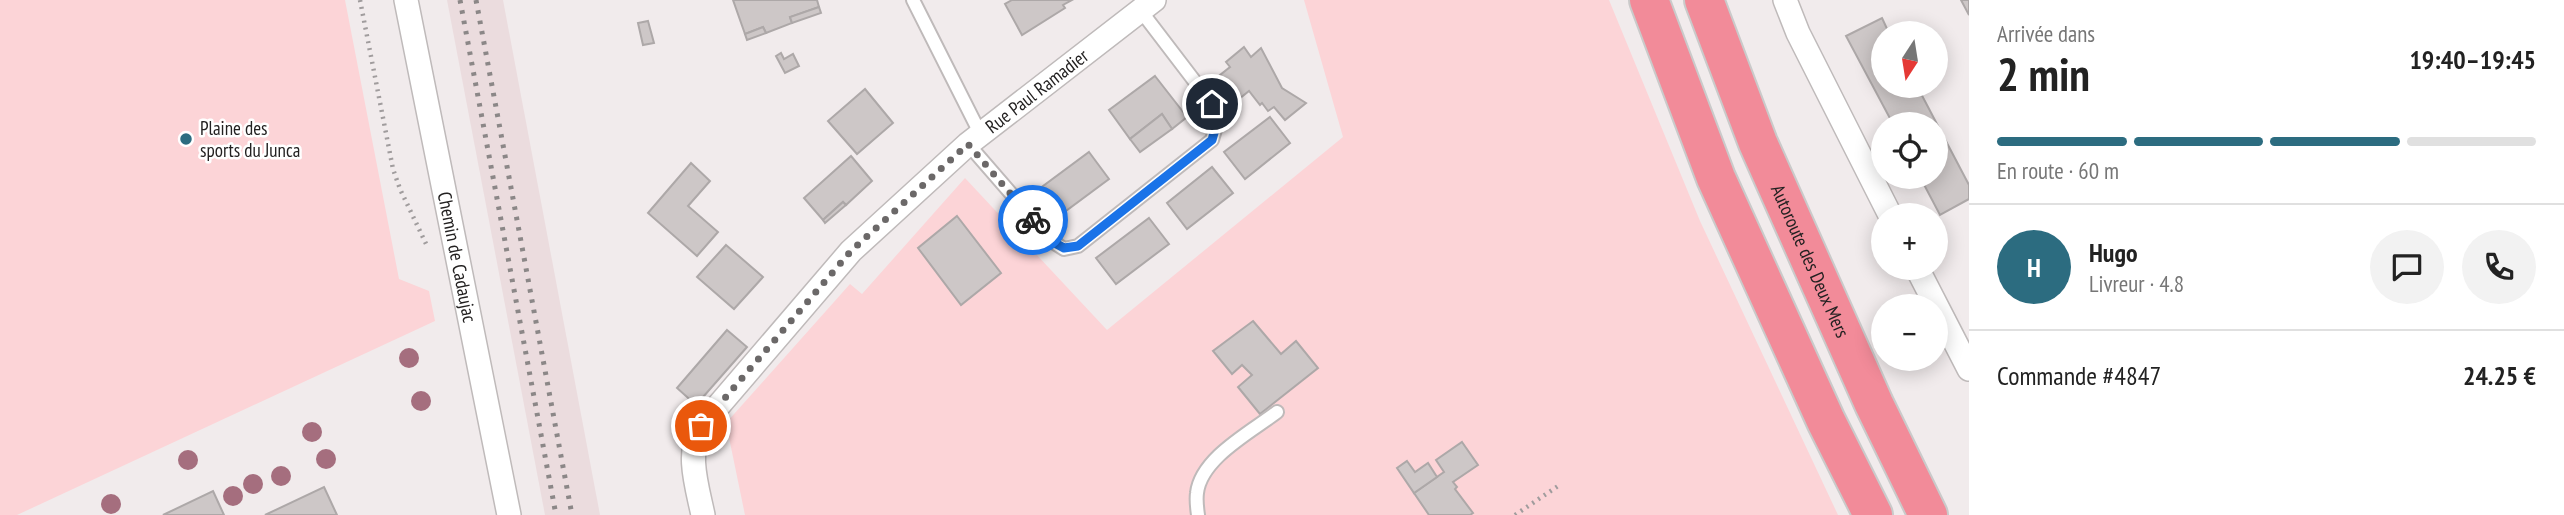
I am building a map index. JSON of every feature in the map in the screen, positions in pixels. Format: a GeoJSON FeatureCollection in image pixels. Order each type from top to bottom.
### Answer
{"type":"FeatureCollection","features":[{"type":"Feature","properties":{"kind":"highway"},"geometry":{"type":"LineString","coordinates":[[1649,0],[1716,177],[1826,421],[1873,515]]}},
{"type":"Feature","properties":{"kind":"highway","name":"Autoroute des Deux Mers"},"geometry":{"type":"LineString","coordinates":[[1704,0],[1758,143],[1874,404],[1928,515]]}},
{"type":"Feature","properties":{"kind":"street","name":"Chemin de Cadaujac"},"geometry":{"type":"LineString","coordinates":[[406,0],[509,515]]}},
{"type":"Feature","properties":{"kind":"street"},"geometry":{"type":"LineString","coordinates":[[1784,0],[1884,203]]}},
{"type":"Feature","properties":{"kind":"street","name":"Rue Paul Ramadier"},"geometry":{"type":"LineString","coordinates":[[703,515],[694,457],[695,438],[701,426],[851,251],[975,140],[1147,5]]}},
{"type":"Feature","properties":{"kind":"street"},"geometry":{"type":"LineString","coordinates":[[1923,280],[1969,369]]}},
{"type":"Feature","properties":{"kind":"lane"},"geometry":{"type":"LineString","coordinates":[[913,0],[975,140],[1053,242],[1064,248],[1078,246],[1212,140],[1217,122],[1212,104],[1147,5]]}},
{"type":"Feature","properties":{"kind":"lane"},"geometry":{"type":"LineString","coordinates":[[1198,515],[1197,492],[1215,458],[1277,412]]}},
{"type":"Feature","properties":{"kind":"path"},"geometry":{"type":"LineString","coordinates":[[360,0],[391,159],[400,189],[432,256]]}},
{"type":"Feature","properties":{"kind":"path"},"geometry":{"type":"LineString","coordinates":[[1515,515],[1561,484]]}},
{"type":"Feature","properties":{"kind":"shaded area","name":"Plaine des sports du Junca"},"geometry":{"type":"Polygon","coordinates":[[[0,0],[345,0],[399,279],[429,291],[435,321],[17,515],[0,515],[0,0]]]}},
{"type":"Feature","properties":{"kind":"shaded area"},"geometry":{"type":"Polygon","coordinates":[[[447,0],[503,0],[600,515],[545,515],[447,0]]]}},
{"type":"Feature","properties":{"kind":"shaded area"},"geometry":{"type":"Polygon","coordinates":[[[1304,0],[1609,0],[1700,221],[1838,515],[745,515],[726,423],[850,284],[862,294],[965,178],[1107,330],[1343,137],[1304,0]]]}},
{"type":"Feature","properties":{"kind":"building"},"geometry":{"type":"Polygon","coordinates":[[[733,0],[817,0],[819,7],[790,17],[792,23],[766,33],[763,27],[745,34],[733,0]]]}},
{"type":"Feature","properties":{"kind":"building"},"geometry":{"type":"Polygon","coordinates":[[[1012,0],[1072,0],[1063,5],[1065,8],[1022,35],[1005,4],[1012,0]]]}},
{"type":"Feature","properties":{"kind":"building"},"geometry":{"type":"Polygon","coordinates":[[[1961,0],[1969,0],[1969,15],[1961,0]]]}},
{"type":"Feature","properties":{"kind":"building"},"geometry":{"type":"Polygon","coordinates":[[[819,7],[821,13],[792,23],[790,17],[819,7]]]}},
{"type":"Feature","properties":{"kind":"building"},"geometry":{"type":"Polygon","coordinates":[[[648,21],[654,43],[643,45],[638,23],[648,21]]]}},
{"type":"Feature","properties":{"kind":"building"},"geometry":{"type":"Polygon","coordinates":[[[1871,24],[1871,83],[1846,36],[1871,24]]]}},
{"type":"Feature","properties":{"kind":"building"},"geometry":{"type":"Polygon","coordinates":[[[763,27],[766,33],[747,40],[745,34],[763,27]]]}},
{"type":"Feature","properties":{"kind":"building"},"geometry":{"type":"Polygon","coordinates":[[[1244,47],[1251,57],[1261,48],[1282,88],[1306,103],[1285,120],[1274,107],[1268,111],[1262,103],[1260,105],[1249,91],[1234,103],[1215,79],[1230,67],[1226,62],[1244,47]]]}},
{"type":"Feature","properties":{"kind":"building"},"geometry":{"type":"Polygon","coordinates":[[[781,53],[784,59],[793,54],[799,66],[785,73],[776,56],[781,53]]]}},
{"type":"Feature","properties":{"kind":"building"},"geometry":{"type":"Polygon","coordinates":[[[1155,76],[1187,117],[1172,129],[1162,114],[1130,139],[1109,110],[1155,76]]]}},
{"type":"Feature","properties":{"kind":"building"},"geometry":{"type":"Polygon","coordinates":[[[865,89],[893,123],[857,154],[828,121],[865,89]]]}},
{"type":"Feature","properties":{"kind":"building"},"geometry":{"type":"Polygon","coordinates":[[[1879,98],[1923,98],[1931,112],[1887,112],[1879,98]]]}},
{"type":"Feature","properties":{"kind":"building"},"geometry":{"type":"Polygon","coordinates":[[[1162,114],[1172,129],[1140,152],[1130,139],[1162,114]]]}},
{"type":"Feature","properties":{"kind":"building"},"geometry":{"type":"Polygon","coordinates":[[[1270,117],[1290,143],[1245,179],[1224,152],[1270,117]]]}},
{"type":"Feature","properties":{"kind":"building"},"geometry":{"type":"Polygon","coordinates":[[[1948,145],[1969,185],[1969,199],[1948,211],[1948,203],[1934,203],[1926,189],[1948,189],[1948,145]]]}},
{"type":"Feature","properties":{"kind":"building"},"geometry":{"type":"Polygon","coordinates":[[[1089,152],[1109,179],[1055,219],[1035,192],[1089,152]]]}},
{"type":"Feature","properties":{"kind":"building"},"geometry":{"type":"Polygon","coordinates":[[[851,156],[872,181],[846,205],[843,202],[823,220],[804,198],[851,156]]]}},
{"type":"Feature","properties":{"kind":"building"},"geometry":{"type":"Polygon","coordinates":[[[691,163],[710,181],[688,206],[718,232],[697,256],[648,213],[691,163]]]}},
{"type":"Feature","properties":{"kind":"building"},"geometry":{"type":"Polygon","coordinates":[[[1212,167],[1233,193],[1187,229],[1167,203],[1212,167]]]}},
{"type":"Feature","properties":{"kind":"building"},"geometry":{"type":"Polygon","coordinates":[[[843,202],[846,205],[825,223],[823,220],[843,202]]]}},
{"type":"Feature","properties":{"kind":"building"},"geometry":{"type":"Polygon","coordinates":[[[957,216],[1001,273],[961,305],[918,248],[957,216]]]}},
{"type":"Feature","properties":{"kind":"building"},"geometry":{"type":"Polygon","coordinates":[[[1149,218],[1169,244],[1116,284],[1096,258],[1149,218]]]}},
{"type":"Feature","properties":{"kind":"building"},"geometry":{"type":"Polygon","coordinates":[[[726,245],[763,277],[734,309],[697,277],[726,245]]]}},
{"type":"Feature","properties":{"kind":"building"},"geometry":{"type":"Polygon","coordinates":[[[1253,321],[1281,354],[1296,341],[1318,368],[1260,414],[1238,387],[1252,375],[1242,365],[1232,374],[1213,351],[1253,321]]]}},
{"type":"Feature","properties":{"kind":"building"},"geometry":{"type":"Polygon","coordinates":[[[727,330],[747,347],[696,405],[677,388],[727,330]]]}},
{"type":"Feature","properties":{"kind":"building"},"geometry":{"type":"Polygon","coordinates":[[[1462,442],[1478,465],[1453,482],[1457,487],[1455,489],[1473,513],[1429,515],[1414,493],[1444,472],[1436,460],[1462,442]]]}},
{"type":"Feature","properties":{"kind":"building"},"geometry":{"type":"Polygon","coordinates":[[[1407,461],[1415,472],[1428,463],[1437,477],[1414,493],[1397,468],[1407,461]]]}},
{"type":"Feature","properties":{"kind":"building"},"geometry":{"type":"Polygon","coordinates":[[[324,487],[337,515],[265,515],[324,487]]]}},
{"type":"Feature","properties":{"kind":"building"},"geometry":{"type":"Polygon","coordinates":[[[213,491],[224,515],[163,515],[213,491]]]}},
{"type":"Feature","properties":{"kind":"railway"},"geometry":{"type":"LineString","coordinates":[[460,0],[556,515]]}},
{"type":"Feature","properties":{"kind":"railway"},"geometry":{"type":"LineString","coordinates":[[476,0],[572,515]]}},
{"type":"Feature","properties":{"kind":"way so far"},"geometry":{"type":"LineString","coordinates":[[701,426],[851,251],[968,144],[1033,220]]}},
{"type":"Feature","properties":{"kind":"place","name":"Plaine des sports du Junca"},"geometry":{"type":"Point","coordinates":[186,139]}},
{"type":"Feature","properties":{"kind":"route"},"geometry":{"type":"LineString","coordinates":[[1033,220],[1053,242],[1064,248],[1078,246],[1212,140],[1217,122],[1212,104]]}}]}
